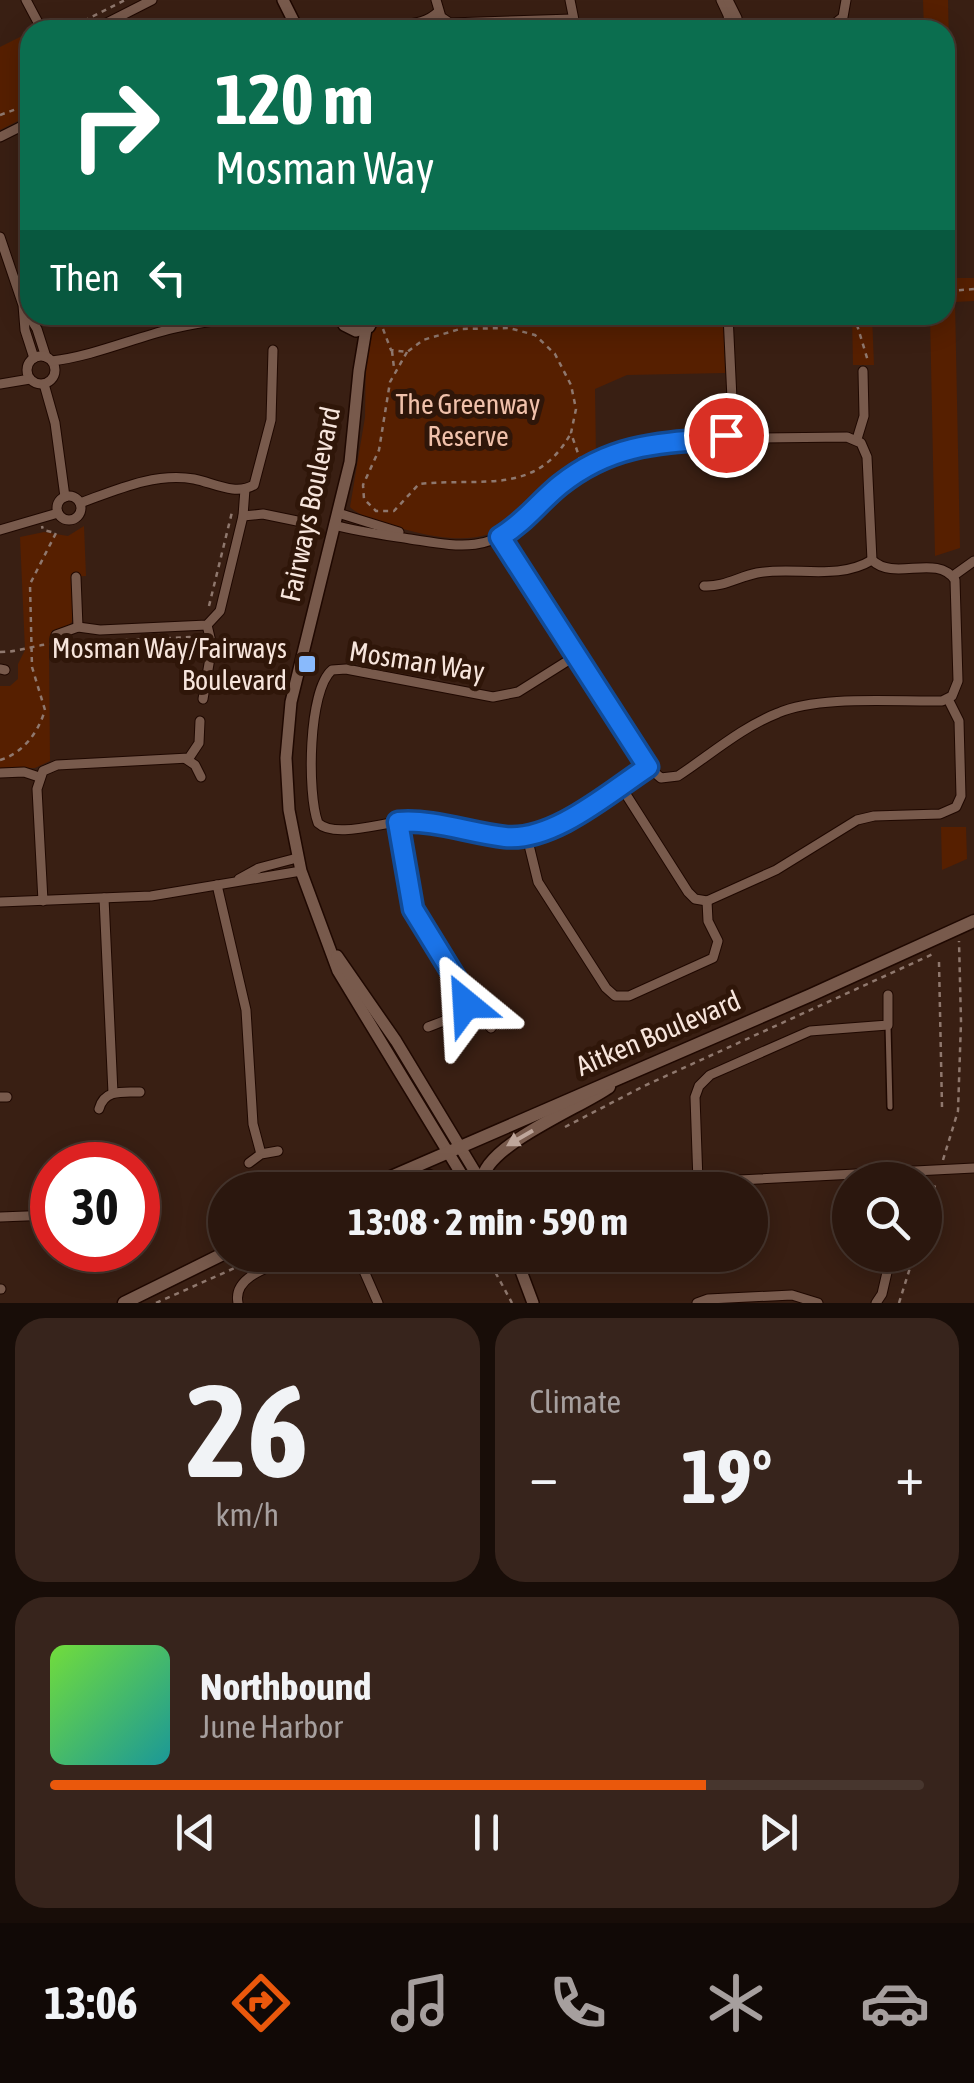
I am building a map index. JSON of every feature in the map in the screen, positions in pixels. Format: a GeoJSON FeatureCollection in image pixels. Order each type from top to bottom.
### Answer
{"type":"FeatureCollection","features":[{"type":"Feature","properties":{"kind":"main road","name":"Aitken Boulevard"},"geometry":{"type":"LineString","coordinates":[[402,1172],[974,921]]}},
{"type":"Feature","properties":{"kind":"main road"},"geometry":{"type":"LineString","coordinates":[[484,1172],[510,1143],[594,1097],[632,1071]]}},
{"type":"Feature","properties":{"kind":"main road"},"geometry":{"type":"LineString","coordinates":[[124,1303],[208,1261]]}},
{"type":"Feature","properties":{"kind":"street"},"geometry":{"type":"LineString","coordinates":[[112,20],[152,0]]}},
{"type":"Feature","properties":{"kind":"street"},"geometry":{"type":"LineString","coordinates":[[436,0],[438,12],[445,20]]}},
{"type":"Feature","properties":{"kind":"street"},"geometry":{"type":"LineString","coordinates":[[544,20],[573,19],[570,0]]}},
{"type":"Feature","properties":{"kind":"street"},"geometry":{"type":"LineString","coordinates":[[426,20],[438,12]]}},
{"type":"Feature","properties":{"kind":"street"},"geometry":{"type":"LineString","coordinates":[[0,239],[20,300]]}},
{"type":"Feature","properties":{"kind":"street"},"geometry":{"type":"LineString","coordinates":[[24,325],[30,380]]}},
{"type":"Feature","properties":{"kind":"street"},"geometry":{"type":"LineString","coordinates":[[3,383],[30,380],[44,384],[52,380],[51,363],[34,325]]}},
{"type":"Feature","properties":{"kind":"street"},"geometry":{"type":"LineString","coordinates":[[3,383],[30,363],[78,358],[196,325]]}},
{"type":"Feature","properties":{"kind":"street","name":"Fairways Boulevard"},"geometry":{"type":"LineString","coordinates":[[345,325],[359,370]]}},
{"type":"Feature","properties":{"kind":"street","name":"Fairways Boulevard"},"geometry":{"type":"LineString","coordinates":[[373,325],[359,370],[356,432],[287,724],[289,810],[299,864],[338,971],[376,1022],[470,1172]]}},
{"type":"Feature","properties":{"kind":"street"},"geometry":{"type":"LineString","coordinates":[[729,325],[731,431]]}},
{"type":"Feature","properties":{"kind":"street"},"geometry":{"type":"LineString","coordinates":[[56,635],[78,627],[100,630],[207,625],[220,611],[243,516],[245,489],[258,478],[268,436],[273,402],[273,350]]}},
{"type":"Feature","properties":{"kind":"street"},"geometry":{"type":"LineString","coordinates":[[857,439],[864,416],[863,371]]}},
{"type":"Feature","properties":{"kind":"street"},"geometry":{"type":"LineString","coordinates":[[44,384],[58,438],[65,497]]}},
{"type":"Feature","properties":{"kind":"street"},"geometry":{"type":"LineString","coordinates":[[731,431],[748,438],[857,439],[868,457],[872,560],[882,568],[939,568],[953,576]]}},
{"type":"Feature","properties":{"kind":"street"},"geometry":{"type":"LineString","coordinates":[[336,519],[374,522],[421,540],[464,546],[500,537],[584,468],[630,448],[716,439],[731,431]]}},
{"type":"Feature","properties":{"kind":"street"},"geometry":{"type":"LineString","coordinates":[[80,503],[168,477],[245,489]]}},
{"type":"Feature","properties":{"kind":"street"},"geometry":{"type":"LineString","coordinates":[[65,497],[80,503],[76,518],[68,520],[58,514],[58,502],[65,497]]}},
{"type":"Feature","properties":{"kind":"street"},"geometry":{"type":"LineString","coordinates":[[0,530],[58,514]]}},
{"type":"Feature","properties":{"kind":"street"},"geometry":{"type":"LineString","coordinates":[[243,516],[263,514],[302,522]]}},
{"type":"Feature","properties":{"kind":"street"},"geometry":{"type":"LineString","coordinates":[[500,537],[648,767],[661,778],[678,776],[767,718],[790,708],[948,700],[958,681],[953,576]]}},
{"type":"Feature","properties":{"kind":"street"},"geometry":{"type":"LineString","coordinates":[[704,586],[718,586],[756,573],[852,570],[872,560]]}},
{"type":"Feature","properties":{"kind":"street"},"geometry":{"type":"LineString","coordinates":[[953,576],[974,561]]}},
{"type":"Feature","properties":{"kind":"street"},"geometry":{"type":"LineString","coordinates":[[76,577],[78,627]]}},
{"type":"Feature","properties":{"kind":"street"},"geometry":{"type":"LineString","coordinates":[[203,699],[212,646],[207,625]]}},
{"type":"Feature","properties":{"kind":"street","name":"Mosman Way"},"geometry":{"type":"LineString","coordinates":[[526,837],[499,836],[427,822],[334,831],[323,828],[316,817],[313,737],[320,686],[327,674],[346,669],[493,696],[518,692],[576,655]]}},
{"type":"Feature","properties":{"kind":"street"},"geometry":{"type":"LineString","coordinates":[[620,786],[688,892],[695,899],[707,901],[776,870],[857,820],[951,811],[961,796],[959,722],[948,700]]}},
{"type":"Feature","properties":{"kind":"street"},"geometry":{"type":"LineString","coordinates":[[186,759],[197,748],[200,721]]}},
{"type":"Feature","properties":{"kind":"street"},"geometry":{"type":"LineString","coordinates":[[42,900],[39,777],[46,768],[186,759],[195,765],[201,777]]}},
{"type":"Feature","properties":{"kind":"street"},"geometry":{"type":"LineString","coordinates":[[648,767],[556,826],[526,837],[538,882],[615,996],[628,996],[714,958],[718,942],[708,921],[707,901]]}},
{"type":"Feature","properties":{"kind":"street"},"geometry":{"type":"LineString","coordinates":[[0,772],[24,772],[39,777]]}},
{"type":"Feature","properties":{"kind":"street"},"geometry":{"type":"LineString","coordinates":[[398,822],[413,909],[459,984],[466,1004],[480,1013],[491,1028]]}},
{"type":"Feature","properties":{"kind":"street"},"geometry":{"type":"LineString","coordinates":[[0,902],[152,896],[217,886],[259,868],[299,864]]}},
{"type":"Feature","properties":{"kind":"street"},"geometry":{"type":"LineString","coordinates":[[217,886],[243,994],[253,1124],[261,1154]]}},
{"type":"Feature","properties":{"kind":"street"},"geometry":{"type":"LineString","coordinates":[[104,898],[113,1093]]}},
{"type":"Feature","properties":{"kind":"street"},"geometry":{"type":"LineString","coordinates":[[698,1172],[695,1096],[710,1075],[810,1031],[888,1025],[888,995]]}},
{"type":"Feature","properties":{"kind":"street"},"geometry":{"type":"LineString","coordinates":[[428,1028],[459,1013],[466,1004]]}},
{"type":"Feature","properties":{"kind":"street"},"geometry":{"type":"LineString","coordinates":[[99,1108],[103,1098],[113,1093],[140,1092]]}},
{"type":"Feature","properties":{"kind":"street"},"geometry":{"type":"LineString","coordinates":[[249,1164],[261,1154],[278,1150]]}},
{"type":"Feature","properties":{"kind":"street"},"geometry":{"type":"LineString","coordinates":[[942,1170],[974,1168]]}},
{"type":"Feature","properties":{"kind":"street"},"geometry":{"type":"LineString","coordinates":[[768,1180],[832,1178]]}},
{"type":"Feature","properties":{"kind":"street"},"geometry":{"type":"LineString","coordinates":[[0,1218],[30,1216]]}},
{"type":"Feature","properties":{"kind":"street"},"geometry":{"type":"LineString","coordinates":[[238,1303],[236,1293],[243,1281],[262,1272]]}},
{"type":"Feature","properties":{"kind":"street"},"geometry":{"type":"LineString","coordinates":[[364,1272],[378,1303]]}},
{"type":"Feature","properties":{"kind":"street"},"geometry":{"type":"LineString","coordinates":[[518,1272],[522,1278]]}},
{"type":"Feature","properties":{"kind":"street"},"geometry":{"type":"LineString","coordinates":[[520,1272],[532,1303]]}},
{"type":"Feature","properties":{"kind":"street"},"geometry":{"type":"LineString","coordinates":[[876,1303],[887,1272]]}},
{"type":"Feature","properties":{"kind":"street"},"geometry":{"type":"LineString","coordinates":[[696,1303],[792,1295],[818,1303]]}},
{"type":"Feature","properties":{"kind":"lane"},"geometry":{"type":"LineString","coordinates":[[888,1025],[890,1107]]}},
{"type":"Feature","properties":{"kind":"path"},"geometry":{"type":"LineString","coordinates":[[86,20],[125,0]]}},
{"type":"Feature","properties":{"kind":"path"},"geometry":{"type":"LineString","coordinates":[[377,325],[392,350],[394,373]]}},
{"type":"Feature","properties":{"kind":"path"},"geometry":{"type":"LineString","coordinates":[[858,325],[868,354],[868,367],[863,371]]}},
{"type":"Feature","properties":{"kind":"path"},"geometry":{"type":"LineString","coordinates":[[510,328],[536,335],[556,354],[571,386],[576,409],[571,433],[554,460],[528,476],[419,484],[394,511],[381,513],[367,503],[363,486],[379,450],[386,393],[408,352],[423,340],[460,329],[510,328]]}},
{"type":"Feature","properties":{"kind":"path"},"geometry":{"type":"LineString","coordinates":[[392,350],[408,352]]}},
{"type":"Feature","properties":{"kind":"path"},"geometry":{"type":"LineString","coordinates":[[571,433],[584,468]]}},
{"type":"Feature","properties":{"kind":"path"},"geometry":{"type":"LineString","coordinates":[[206,611],[234,505],[244,504]]}},
{"type":"Feature","properties":{"kind":"path"},"geometry":{"type":"LineString","coordinates":[[0,760],[24,747],[44,716],[44,701],[32,667],[30,584],[56,533],[43,530],[42,520]]}},
{"type":"Feature","properties":{"kind":"path"},"geometry":{"type":"LineString","coordinates":[[0,652],[23,651],[31,645],[190,637],[190,626]]}},
{"type":"Feature","properties":{"kind":"path"},"geometry":{"type":"LineString","coordinates":[[942,1163],[958,1111],[959,942]]}},
{"type":"Feature","properties":{"kind":"path"},"geometry":{"type":"LineString","coordinates":[[564,1127],[644,1086],[942,950]]}},
{"type":"Feature","properties":{"kind":"path"},"geometry":{"type":"LineString","coordinates":[[939,962],[942,1107]]}},
{"type":"Feature","properties":{"kind":"path"},"geometry":{"type":"LineString","coordinates":[[156,1303],[226,1272]]}},
{"type":"Feature","properties":{"kind":"path"},"geometry":{"type":"LineString","coordinates":[[495,1272],[512,1303]]}},
{"type":"Feature","properties":{"kind":"path"},"geometry":{"type":"LineString","coordinates":[[900,1303],[909,1272]]}},
{"type":"Feature","properties":{"kind":"green space"},"geometry":{"type":"Polygon","coordinates":[[[923,0],[948,0],[948,20],[924,20],[923,0]]]}},
{"type":"Feature","properties":{"kind":"green space"},"geometry":{"type":"Polygon","coordinates":[[[20,37],[20,120],[0,130],[0,47],[20,37]]]}},
{"type":"Feature","properties":{"kind":"green space"},"geometry":{"type":"Polygon","coordinates":[[[955,278],[974,278],[974,301],[955,302],[955,278]]]}},
{"type":"Feature","properties":{"kind":"green space"},"geometry":{"type":"Polygon","coordinates":[[[955,302],[960,548],[935,556],[930,325],[955,325],[955,302]]]}},
{"type":"Feature","properties":{"kind":"green space","name":"The Greenway Reserve"},"geometry":{"type":"Polygon","coordinates":[[[723,325],[725,373],[627,375],[595,389],[596,456],[494,532],[472,538],[444,537],[385,524],[350,507],[365,417],[366,353],[374,327],[723,325]]]}},
{"type":"Feature","properties":{"kind":"green space"},"geometry":{"type":"Polygon","coordinates":[[[852,325],[872,325],[874,365],[853,365],[852,325]]]}},
{"type":"Feature","properties":{"kind":"green space"},"geometry":{"type":"Polygon","coordinates":[[[84,526],[86,576],[72,577],[72,622],[55,630],[49,646],[50,761],[35,768],[0,768],[0,686],[10,686],[18,679],[18,664],[25,650],[20,537],[44,532],[68,536],[84,526]]]}},
{"type":"Feature","properties":{"kind":"green space"},"geometry":{"type":"Polygon","coordinates":[[[941,827],[966,827],[967,859],[942,870],[941,827]]]}},
{"type":"Feature","properties":{"kind":"place","name":"Mosman Way/Fairways Boulevard"},"geometry":{"type":"Point","coordinates":[307,664]}},
{"type":"Feature","properties":{"kind":"route"},"geometry":{"type":"LineString","coordinates":[[466,1004],[459,984],[413,909],[398,822],[410,820],[510,838],[526,837],[546,832],[648,767],[500,537],[529,516],[556,488],[598,460],[644,445],[726,435]]}}]}
